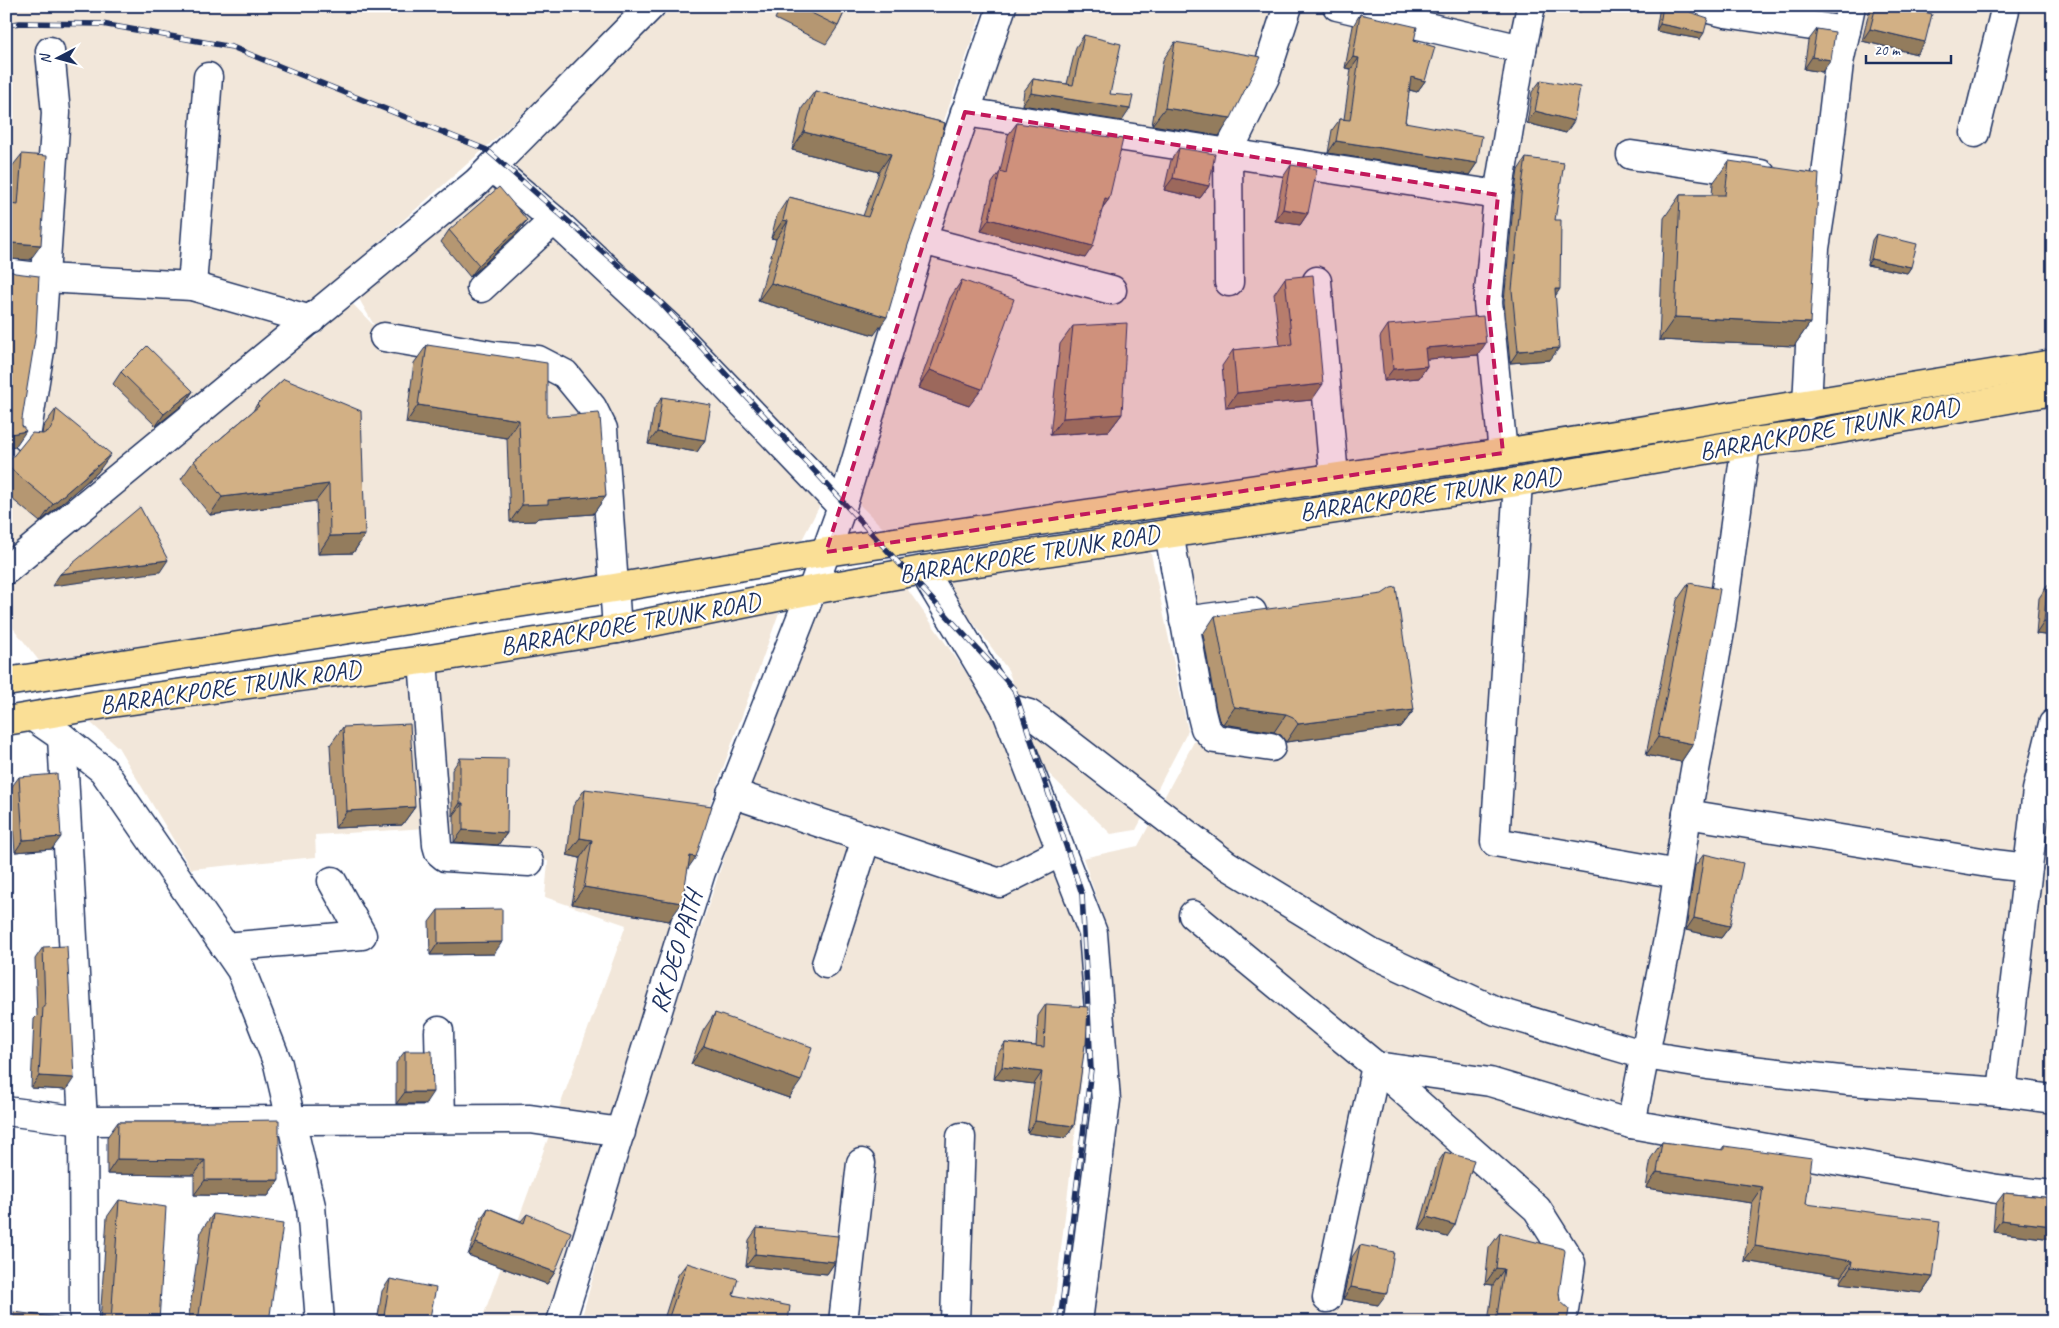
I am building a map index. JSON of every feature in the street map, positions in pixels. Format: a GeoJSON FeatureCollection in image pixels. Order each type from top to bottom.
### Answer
{"type":"FeatureCollection","features":[{"type":"Feature","properties":{"kind":"main road","name":"BARRACKPORE TRUNK ROAD"},"geometry":{"type":"LineString","coordinates":[[6,682],[614,588],[826,552],[1503,453],[2053,364]]}},
{"type":"Feature","properties":{"kind":"main road","name":"BARRACKPORE TRUNK ROAD"},"geometry":{"type":"LineString","coordinates":[[6,720],[111,703],[423,660],[617,629],[923,570],[1169,532],[1518,482],[1746,443],[1806,435],[2053,391]]}},
{"type":"Feature","properties":{"kind":"street"},"geometry":{"type":"LineString","coordinates":[[6,570],[477,182],[651,6]]}},
{"type":"Feature","properties":{"kind":"street"},"geometry":{"type":"LineString","coordinates":[[1229,282],[1228,153],[1265,77],[1288,6]]}},
{"type":"Feature","properties":{"kind":"street"},"geometry":{"type":"LineString","coordinates":[[1337,6],[1522,48]]}},
{"type":"Feature","properties":{"kind":"street"},"geometry":{"type":"LineString","coordinates":[[1503,453],[1488,302],[1498,195],[1522,48],[1531,6]]}},
{"type":"Feature","properties":{"kind":"street"},"geometry":{"type":"LineString","coordinates":[[1696,6],[1725,13],[1849,19],[1839,63],[1825,184],[1815,248],[1807,405]]}},
{"type":"Feature","properties":{"kind":"street"},"geometry":{"type":"LineString","coordinates":[[1974,133],[2006,6]]}},
{"type":"Feature","properties":{"kind":"street","name":"RK DEO PATH"},"geometry":{"type":"LineString","coordinates":[[562,1322],[701,872],[812,590],[842,507],[922,240],[998,7]]}},
{"type":"Feature","properties":{"kind":"street"},"geometry":{"type":"LineString","coordinates":[[26,438],[40,350],[56,113],[50,51]]}},
{"type":"Feature","properties":{"kind":"street"},"geometry":{"type":"LineString","coordinates":[[192,286],[208,77]]}},
{"type":"Feature","properties":{"kind":"street"},"geometry":{"type":"LineString","coordinates":[[965,112],[1498,195]]}},
{"type":"Feature","properties":{"kind":"street"},"geometry":{"type":"LineString","coordinates":[[1631,155],[1825,184]]}},
{"type":"Feature","properties":{"kind":"street"},"geometry":{"type":"LineString","coordinates":[[492,167],[554,220],[675,333],[842,507]]}},
{"type":"Feature","properties":{"kind":"street"},"geometry":{"type":"LineString","coordinates":[[481,288],[554,220]]}},
{"type":"Feature","properties":{"kind":"street"},"geometry":{"type":"LineString","coordinates":[[922,240],[1112,290]]}},
{"type":"Feature","properties":{"kind":"street"},"geometry":{"type":"LineString","coordinates":[[6,273],[45,278],[192,286],[311,320]]}},
{"type":"Feature","properties":{"kind":"street"},"geometry":{"type":"LineString","coordinates":[[1317,281],[1334,477]]}},
{"type":"Feature","properties":{"kind":"street"},"geometry":{"type":"LineString","coordinates":[[384,336],[496,356],[538,360],[565,374],[592,407],[603,429],[617,629]]}},
{"type":"Feature","properties":{"kind":"street"},"geometry":{"type":"LineString","coordinates":[[1631,1124],[1670,929],[1687,814],[1721,626],[1746,443]]}},
{"type":"Feature","properties":{"kind":"street"},"geometry":{"type":"LineString","coordinates":[[1518,482],[1495,842],[1678,874]]}},
{"type":"Feature","properties":{"kind":"street"},"geometry":{"type":"LineString","coordinates":[[1169,532],[1205,728],[1215,739],[1271,747]]}},
{"type":"Feature","properties":{"kind":"street"},"geometry":{"type":"LineString","coordinates":[[923,570],[1005,707],[1094,933],[1106,1100],[1078,1322]]}},
{"type":"Feature","properties":{"kind":"street"},"geometry":{"type":"LineString","coordinates":[[1184,621],[1281,608]]}},
{"type":"Feature","properties":{"kind":"street"},"geometry":{"type":"LineString","coordinates":[[423,660],[439,852],[444,857],[529,862]]}},
{"type":"Feature","properties":{"kind":"street"},"geometry":{"type":"LineString","coordinates":[[1005,707],[1034,717],[1228,865],[1371,953],[1496,1011],[1645,1055],[1708,1065],[1849,1081],[2002,1092],[2053,1099]]}},
{"type":"Feature","properties":{"kind":"street"},"geometry":{"type":"LineString","coordinates":[[33,717],[62,737],[103,770],[240,970],[278,1064],[311,1206],[320,1322]]}},
{"type":"Feature","properties":{"kind":"street"},"geometry":{"type":"LineString","coordinates":[[2002,1092],[2038,790],[2053,724]]}},
{"type":"Feature","properties":{"kind":"street"},"geometry":{"type":"LineString","coordinates":[[62,737],[83,1121],[72,1321]]}},
{"type":"Feature","properties":{"kind":"street"},"geometry":{"type":"LineString","coordinates":[[731,793],[1000,883],[1061,852]]}},
{"type":"Feature","properties":{"kind":"street"},"geometry":{"type":"LineString","coordinates":[[1687,814],[2028,868]]}},
{"type":"Feature","properties":{"kind":"street"},"geometry":{"type":"LineString","coordinates":[[826,964],[866,839]]}},
{"type":"Feature","properties":{"kind":"street"},"geometry":{"type":"LineString","coordinates":[[225,947],[362,935],[332,881]]}},
{"type":"Feature","properties":{"kind":"street"},"geometry":{"type":"LineString","coordinates":[[1193,914],[1376,1066],[1537,1209],[1570,1263],[1564,1310]]}},
{"type":"Feature","properties":{"kind":"street"},"geometry":{"type":"LineString","coordinates":[[439,1031],[441,1119]]}},
{"type":"Feature","properties":{"kind":"street"},"geometry":{"type":"LineString","coordinates":[[1376,1066],[1490,1082],[1631,1124],[1997,1189],[2053,1195]]}},
{"type":"Feature","properties":{"kind":"street"},"geometry":{"type":"LineString","coordinates":[[1327,1298],[1376,1066]]}},
{"type":"Feature","properties":{"kind":"street"},"geometry":{"type":"LineString","coordinates":[[6,1111],[83,1121],[530,1119],[621,1132]]}},
{"type":"Feature","properties":{"kind":"street"},"geometry":{"type":"LineString","coordinates":[[955,1322],[961,1137]]}},
{"type":"Feature","properties":{"kind":"street"},"geometry":{"type":"LineString","coordinates":[[843,1322],[861,1163]]}},
{"type":"Feature","properties":{"kind":"highlighted area"},"geometry":{"type":"Polygon","coordinates":[[[965,112],[1498,195],[1488,302],[1503,453],[826,552],[965,112]]]}},
{"type":"Feature","properties":{"kind":"shaded area"},"geometry":{"type":"Polygon","coordinates":[[[6,6],[635,6],[501,134],[303,309],[189,296],[315,338],[350,301],[375,327],[358,297],[674,6],[984,6],[931,158],[835,476],[791,561],[55,681],[6,619],[6,6]]]}},
{"type":"Feature","properties":{"kind":"shaded area"},"geometry":{"type":"Polygon","coordinates":[[[1014,6],[1529,6],[1472,298],[1497,466],[901,546],[851,496],[1014,6]]]}},
{"type":"Feature","properties":{"kind":"shaded area"},"geometry":{"type":"Polygon","coordinates":[[[1543,6],[1846,6],[1821,140],[1795,421],[1514,460],[1492,297],[1543,6]]]}},
{"type":"Feature","properties":{"kind":"shaded area"},"geometry":{"type":"Polygon","coordinates":[[[1860,6],[2053,6],[2053,378],[1816,420],[1821,279],[1860,6]]]}},
{"type":"Feature","properties":{"kind":"shaded area"},"geometry":{"type":"Polygon","coordinates":[[[2053,405],[2053,1322],[1090,1322],[1108,1169],[1109,934],[1083,858],[1138,846],[1203,725],[1170,541],[1636,472],[2053,405]],[[1514,1203],[1551,1260],[1582,1264],[1514,1203]]]}},
{"type":"Feature","properties":{"kind":"shaded area"},"geometry":{"type":"Polygon","coordinates":[[[1148,539],[1188,731],[1136,830],[1111,834],[1046,771],[1008,670],[938,574],[1148,539]]]}},
{"type":"Feature","properties":{"kind":"shaded area"},"geometry":{"type":"Polygon","coordinates":[[[898,576],[999,719],[1080,921],[1083,1069],[1052,1322],[590,1322],[581,1320],[632,1138],[812,590],[898,576]]]}},
{"type":"Feature","properties":{"kind":"shaded area"},"geometry":{"type":"Polygon","coordinates":[[[785,596],[695,846],[549,1322],[481,1322],[626,925],[545,897],[548,861],[443,852],[427,828],[315,835],[316,857],[191,869],[118,747],[75,709],[785,596]]]}},
{"type":"Feature","properties":{"kind":"building"},"geometry":{"type":"Polygon","coordinates":[[[797,6],[847,6],[838,26],[797,6]]]}},
{"type":"Feature","properties":{"kind":"building"},"geometry":{"type":"Polygon","coordinates":[[[1663,6],[1687,6],[1690,12],[1708,18],[1704,33],[1660,24],[1663,6]]]}},
{"type":"Feature","properties":{"kind":"building"},"geometry":{"type":"Polygon","coordinates":[[[1876,6],[1901,6],[1932,14],[1925,42],[1870,29],[1876,6]]]}},
{"type":"Feature","properties":{"kind":"building"},"geometry":{"type":"Polygon","coordinates":[[[1360,14],[1417,27],[1414,41],[1435,47],[1425,81],[1411,77],[1405,122],[1482,136],[1477,163],[1336,141],[1340,119],[1350,120],[1359,58],[1353,57],[1360,14]]]}},
{"type":"Feature","properties":{"kind":"building"},"geometry":{"type":"Polygon","coordinates":[[[1817,29],[1835,32],[1831,60],[1812,57],[1817,29]]]}},
{"type":"Feature","properties":{"kind":"building"},"geometry":{"type":"Polygon","coordinates":[[[1084,35],[1121,44],[1110,94],[1133,96],[1130,109],[1031,93],[1033,79],[1073,85],[1084,35]]]}},
{"type":"Feature","properties":{"kind":"building"},"geometry":{"type":"Polygon","coordinates":[[[1175,42],[1261,57],[1231,118],[1165,108],[1175,42]]]}},
{"type":"Feature","properties":{"kind":"building"},"geometry":{"type":"Polygon","coordinates":[[[1541,80],[1580,87],[1574,121],[1535,111],[1541,80]]]}},
{"type":"Feature","properties":{"kind":"building"},"geometry":{"type":"Polygon","coordinates":[[[815,91],[945,123],[933,176],[908,245],[887,317],[771,283],[788,221],[783,220],[789,197],[868,217],[891,154],[804,132],[815,91]]]}},
{"type":"Feature","properties":{"kind":"building"},"geometry":{"type":"Polygon","coordinates":[[[1017,123],[1123,139],[1109,199],[1105,198],[1093,246],[989,219],[1000,171],[1006,173],[1017,123]]]}},
{"type":"Feature","properties":{"kind":"building"},"geometry":{"type":"Polygon","coordinates":[[[1179,148],[1215,154],[1209,186],[1173,178],[1179,148]]]}},
{"type":"Feature","properties":{"kind":"building"},"geometry":{"type":"Polygon","coordinates":[[[22,154],[47,156],[41,245],[12,243],[6,247],[6,203],[18,205],[22,154]]]}},
{"type":"Feature","properties":{"kind":"building"},"geometry":{"type":"Polygon","coordinates":[[[1526,158],[1564,163],[1555,220],[1561,220],[1560,289],[1555,289],[1559,348],[1518,351],[1512,290],[1526,158]]]}},
{"type":"Feature","properties":{"kind":"building"},"geometry":{"type":"Polygon","coordinates":[[[1729,161],[1819,174],[1810,323],[1675,317],[1680,195],[1725,195],[1729,161]]]}},
{"type":"Feature","properties":{"kind":"building"},"geometry":{"type":"Polygon","coordinates":[[[1291,165],[1317,169],[1308,213],[1283,209],[1291,165]]]}},
{"type":"Feature","properties":{"kind":"building"},"geometry":{"type":"Polygon","coordinates":[[[499,187],[527,220],[479,265],[449,230],[499,187]]]}},
{"type":"Feature","properties":{"kind":"building"},"geometry":{"type":"Polygon","coordinates":[[[1876,234],[1917,244],[1911,267],[1871,259],[1876,234]]]}},
{"type":"Feature","properties":{"kind":"building"},"geometry":{"type":"Polygon","coordinates":[[[6,268],[15,273],[39,276],[36,332],[22,419],[22,426],[26,431],[6,435],[6,268]]]}},
{"type":"Feature","properties":{"kind":"building"},"geometry":{"type":"Polygon","coordinates":[[[1313,275],[1323,384],[1237,393],[1233,350],[1292,344],[1285,278],[1313,275]]]}},
{"type":"Feature","properties":{"kind":"building"},"geometry":{"type":"Polygon","coordinates":[[[962,280],[1014,299],[982,389],[930,370],[962,280]]]}},
{"type":"Feature","properties":{"kind":"building"},"geometry":{"type":"Polygon","coordinates":[[[1483,316],[1486,343],[1425,348],[1427,366],[1393,369],[1388,325],[1483,316]]]}},
{"type":"Feature","properties":{"kind":"building"},"geometry":{"type":"Polygon","coordinates":[[[1127,323],[1122,414],[1063,418],[1073,326],[1127,323]]]}},
{"type":"Feature","properties":{"kind":"building"},"geometry":{"type":"Polygon","coordinates":[[[427,345],[547,363],[547,417],[599,413],[606,496],[548,500],[548,504],[522,505],[519,420],[418,405],[427,345]]]}},
{"type":"Feature","properties":{"kind":"building"},"geometry":{"type":"Polygon","coordinates":[[[147,346],[193,391],[164,414],[121,372],[147,346]]]}},
{"type":"Feature","properties":{"kind":"building"},"geometry":{"type":"Polygon","coordinates":[[[284,379],[361,411],[365,535],[330,536],[329,484],[222,497],[194,461],[259,406],[257,404],[284,379]]]}},
{"type":"Feature","properties":{"kind":"building"},"geometry":{"type":"Polygon","coordinates":[[[662,397],[711,405],[705,440],[657,432],[662,397]]]}},
{"type":"Feature","properties":{"kind":"building"},"geometry":{"type":"Polygon","coordinates":[[[56,409],[111,454],[53,504],[6,465],[32,433],[43,434],[50,430],[54,422],[56,409]]]}},
{"type":"Feature","properties":{"kind":"building"},"geometry":{"type":"Polygon","coordinates":[[[140,507],[168,560],[60,574],[140,507]]]}},
{"type":"Feature","properties":{"kind":"building"},"geometry":{"type":"Polygon","coordinates":[[[1689,583],[1720,589],[1693,744],[1658,737],[1689,583]]]}},
{"type":"Feature","properties":{"kind":"building"},"geometry":{"type":"Polygon","coordinates":[[[2047,586],[2053,586],[2053,623],[2044,622],[2047,586]]]}},
{"type":"Feature","properties":{"kind":"building"},"geometry":{"type":"Polygon","coordinates":[[[1396,587],[1414,710],[1298,724],[1293,717],[1286,714],[1235,707],[1232,703],[1215,616],[1382,594],[1396,587]]]}},
{"type":"Feature","properties":{"kind":"building"},"geometry":{"type":"Polygon","coordinates":[[[410,724],[415,807],[347,811],[343,727],[410,724]]]}},
{"type":"Feature","properties":{"kind":"building"},"geometry":{"type":"Polygon","coordinates":[[[460,758],[508,759],[507,833],[463,830],[463,803],[460,803],[460,758]]]}},
{"type":"Feature","properties":{"kind":"building"},"geometry":{"type":"Polygon","coordinates":[[[57,774],[61,837],[23,840],[19,777],[57,774]]]}},
{"type":"Feature","properties":{"kind":"building"},"geometry":{"type":"Polygon","coordinates":[[[585,789],[712,806],[696,857],[690,856],[682,903],[584,887],[592,840],[580,838],[585,789]]]}},
{"type":"Feature","properties":{"kind":"building"},"geometry":{"type":"Polygon","coordinates":[[[1704,854],[1743,863],[1730,926],[1694,918],[1704,854]]]}},
{"type":"Feature","properties":{"kind":"building"},"geometry":{"type":"Polygon","coordinates":[[[502,909],[502,942],[438,943],[438,910],[502,909]]]}},
{"type":"Feature","properties":{"kind":"building"},"geometry":{"type":"Polygon","coordinates":[[[67,946],[74,1078],[39,1076],[43,1007],[45,1007],[43,947],[67,946]]]}},
{"type":"Feature","properties":{"kind":"building"},"geometry":{"type":"Polygon","coordinates":[[[1046,1004],[1088,1007],[1086,1045],[1074,1126],[1035,1121],[1042,1072],[1002,1067],[1005,1043],[1044,1047],[1046,1004]]]}},
{"type":"Feature","properties":{"kind":"building"},"geometry":{"type":"Polygon","coordinates":[[[715,1013],[812,1047],[801,1081],[704,1046],[715,1013]]]}},
{"type":"Feature","properties":{"kind":"building"},"geometry":{"type":"Polygon","coordinates":[[[405,1051],[432,1051],[433,1092],[405,1092],[405,1051]]]}},
{"type":"Feature","properties":{"kind":"building"},"geometry":{"type":"Polygon","coordinates":[[[279,1120],[279,1180],[205,1180],[205,1160],[117,1159],[118,1122],[279,1120]]]}},
{"type":"Feature","properties":{"kind":"building"},"geometry":{"type":"Polygon","coordinates":[[[1662,1142],[1724,1150],[1724,1146],[1812,1158],[1806,1204],[1940,1221],[1933,1277],[1851,1267],[1852,1261],[1755,1246],[1763,1187],[1657,1172],[1662,1142]]]}},
{"type":"Feature","properties":{"kind":"building"},"geometry":{"type":"Polygon","coordinates":[[[1445,1152],[1474,1160],[1455,1225],[1427,1217],[1445,1152]]]}},
{"type":"Feature","properties":{"kind":"building"},"geometry":{"type":"Polygon","coordinates":[[[2004,1193],[2053,1198],[2053,1226],[2001,1220],[2004,1193]]]}},
{"type":"Feature","properties":{"kind":"building"},"geometry":{"type":"Polygon","coordinates":[[[119,1200],[166,1207],[159,1322],[111,1322],[119,1200]]]}},
{"type":"Feature","properties":{"kind":"building"},"geometry":{"type":"Polygon","coordinates":[[[488,1208],[524,1223],[527,1214],[571,1232],[555,1272],[476,1243],[488,1208]]]}},
{"type":"Feature","properties":{"kind":"building"},"geometry":{"type":"Polygon","coordinates":[[[213,1214],[283,1224],[269,1322],[198,1322],[213,1214]]]}},
{"type":"Feature","properties":{"kind":"building"},"geometry":{"type":"Polygon","coordinates":[[[757,1228],[838,1236],[835,1262],[755,1254],[757,1228]]]}},
{"type":"Feature","properties":{"kind":"building"},"geometry":{"type":"Polygon","coordinates":[[[1500,1233],[1564,1249],[1559,1293],[1560,1301],[1569,1309],[1567,1322],[1496,1322],[1504,1269],[1496,1268],[1500,1233]]]}},
{"type":"Feature","properties":{"kind":"building"},"geometry":{"type":"Polygon","coordinates":[[[1360,1245],[1394,1252],[1387,1293],[1351,1287],[1360,1245]]]}},
{"type":"Feature","properties":{"kind":"building"},"geometry":{"type":"Polygon","coordinates":[[[687,1263],[738,1279],[733,1295],[790,1306],[788,1322],[675,1322],[668,1320],[687,1263]]]}},
{"type":"Feature","properties":{"kind":"building"},"geometry":{"type":"Polygon","coordinates":[[[390,1279],[436,1288],[429,1322],[383,1322],[390,1279]]]}},
{"type":"Feature","properties":{"kind":"building"},"geometry":{"type":"Polygon","coordinates":[[[6,1311],[90,1322],[6,1322],[6,1311]]]}},
{"type":"Feature","properties":{"kind":"railway"},"geometry":{"type":"LineString","coordinates":[[6,25],[20,23],[102,24],[232,47],[487,150],[659,301],[1014,689],[1082,894],[1091,1069],[1060,1322]]}}]}
